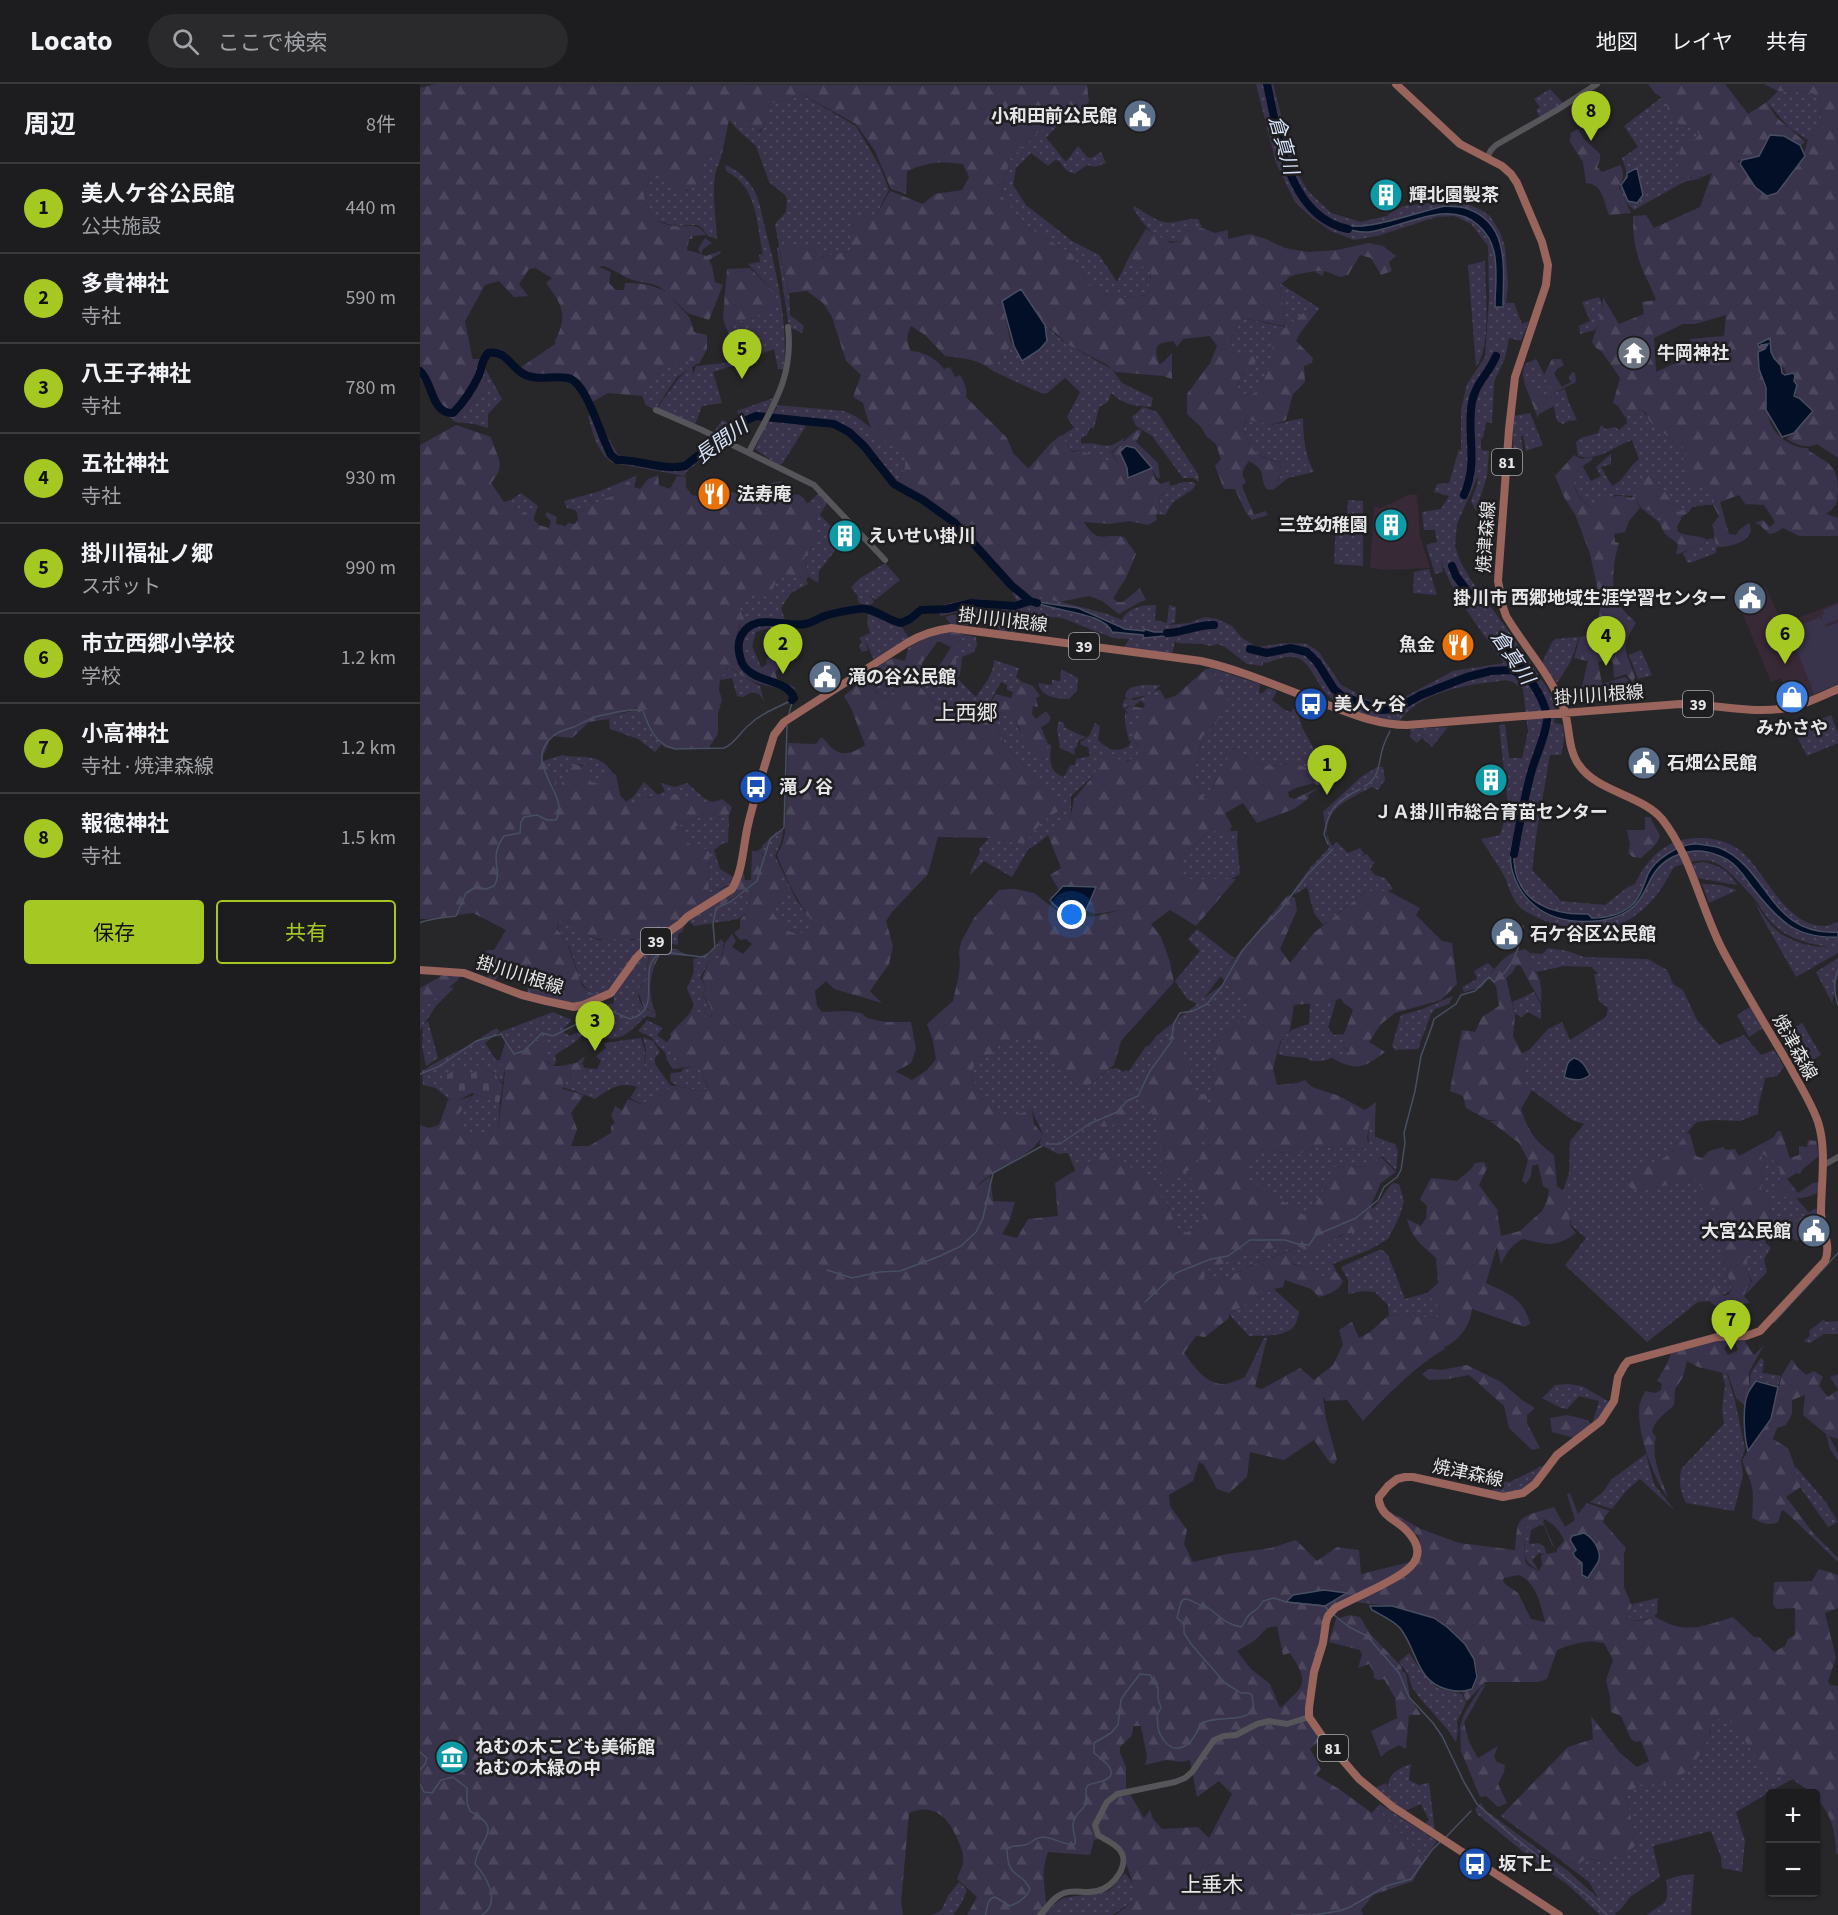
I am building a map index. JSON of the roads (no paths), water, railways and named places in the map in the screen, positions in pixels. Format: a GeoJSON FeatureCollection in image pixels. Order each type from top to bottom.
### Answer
{"type":"FeatureCollection","features":[{"type":"Feature","properties":{"kind":"main road","name":"焼津森線"},"geometry":{"type":"LineString","coordinates":[[1309,1717],[1314,1672],[1328,1616],[1335,1608],[1402,1574],[1414,1563],[1417,1556],[1416,1543],[1405,1529],[1384,1514],[1379,1501],[1382,1492],[1397,1479],[1413,1477],[1503,1497],[1523,1493],[1535,1484],[1557,1455],[1601,1421],[1614,1401],[1618,1377],[1623,1366],[1629,1361],[1717,1337],[1746,1336],[1760,1331],[1826,1258],[1828,1246],[1821,1214],[1821,1131],[1813,1110],[1721,946],[1685,859],[1668,827],[1654,811],[1593,778],[1578,765],[1571,748],[1566,713],[1555,688],[1506,616],[1498,581],[1509,429],[1515,377],[1546,285],[1548,272],[1546,256],[1517,183],[1502,166],[1460,144],[1396,84]]}},
{"type":"Feature","properties":{"kind":"main road","name":"掛川川根線"},"geometry":{"type":"LineString","coordinates":[[420,970],[467,974],[522,995],[574,1007],[607,996],[613,992],[636,958],[647,947],[687,917],[732,889],[736,883],[753,804],[774,735],[787,720],[920,635],[936,630],[951,628],[1209,663],[1270,682],[1360,717],[1393,725],[1680,704],[1779,710],[1838,689]]}},
{"type":"Feature","properties":{"kind":"main road","name":"81"},"geometry":{"type":"LineString","coordinates":[[1309,1717],[1322,1736],[1359,1779],[1393,1808],[1559,1915]]}},
{"type":"Feature","properties":{"kind":"street"},"geometry":{"type":"LineString","coordinates":[[1487,158],[1496,145],[1597,84]]}},
{"type":"Feature","properties":{"kind":"street"},"geometry":{"type":"LineString","coordinates":[[749,452],[782,386],[790,346],[788,327]]}},
{"type":"Feature","properties":{"kind":"street"},"geometry":{"type":"LineString","coordinates":[[656,410],[749,452],[814,486],[885,560]]}},
{"type":"Feature","properties":{"kind":"street"},"geometry":{"type":"LineString","coordinates":[[1822,1166],[1838,1156]]}},
{"type":"Feature","properties":{"kind":"street"},"geometry":{"type":"LineString","coordinates":[[1040,1915],[1054,1899],[1065,1893],[1099,1891],[1107,1888],[1119,1874],[1123,1865],[1118,1847],[1098,1835],[1095,1825],[1107,1802],[1117,1794],[1185,1778],[1192,1772],[1214,1740],[1236,1735],[1257,1724],[1269,1721],[1287,1724],[1309,1717]]}},
{"type":"Feature","properties":{"kind":"water"},"geometry":{"type":"Polygon","coordinates":[[[1770,135],[1784,136],[1800,145],[1805,156],[1777,193],[1767,196],[1755,187],[1740,164],[1742,160],[1759,156],[1770,135]]]}},
{"type":"Feature","properties":{"kind":"water"},"geometry":{"type":"Polygon","coordinates":[[[1637,168],[1643,195],[1637,203],[1628,201],[1621,185],[1627,173],[1637,168]]]}},
{"type":"Feature","properties":{"kind":"water"},"geometry":{"type":"Polygon","coordinates":[[[1445,206],[1468,209],[1482,216],[1492,226],[1502,250],[1503,307],[1495,307],[1496,266],[1492,245],[1481,228],[1466,217],[1439,214],[1369,232],[1354,231],[1329,223],[1343,226],[1373,225],[1445,206]]]}},
{"type":"Feature","properties":{"kind":"water"},"geometry":{"type":"Polygon","coordinates":[[[1021,289],[1045,325],[1047,341],[1039,350],[1022,361],[1014,346],[1002,301],[1021,289]]]}},
{"type":"Feature","properties":{"kind":"water"},"geometry":{"type":"Polygon","coordinates":[[[1770,338],[1771,352],[1781,366],[1782,373],[1795,375],[1794,381],[1797,385],[1794,396],[1813,411],[1794,433],[1782,437],[1766,410],[1766,388],[1759,369],[1758,352],[1765,349],[1768,344],[1761,345],[1759,348],[1758,344],[1770,338]]]}},
{"type":"Feature","properties":{"kind":"water"},"geometry":{"type":"Polygon","coordinates":[[[1126,446],[1135,448],[1152,468],[1128,478],[1127,468],[1120,452],[1126,446]]]}},
{"type":"Feature","properties":{"kind":"water"},"geometry":{"type":"Polygon","coordinates":[[[1020,594],[1038,602],[1078,608],[1125,629],[1174,632],[1176,635],[1144,638],[1143,635],[1112,632],[1097,619],[1042,605],[1020,594]]]}},
{"type":"Feature","properties":{"kind":"water"},"geometry":{"type":"Polygon","coordinates":[[[1518,828],[1514,853],[1517,875],[1529,896],[1550,909],[1588,914],[1592,918],[1607,917],[1622,912],[1637,899],[1651,868],[1656,863],[1676,849],[1697,844],[1717,847],[1736,858],[1750,870],[1784,913],[1798,924],[1815,931],[1838,932],[1838,937],[1810,935],[1788,925],[1770,909],[1734,865],[1716,854],[1700,851],[1678,854],[1660,866],[1637,903],[1623,914],[1598,921],[1584,921],[1570,920],[1545,913],[1531,903],[1522,892],[1512,870],[1511,852],[1518,828]]]}},
{"type":"Feature","properties":{"kind":"water"},"geometry":{"type":"Polygon","coordinates":[[[1063,886],[1096,887],[1086,910],[1066,911],[1054,905],[1050,900],[1063,886]]]}},
{"type":"Feature","properties":{"kind":"water"},"geometry":{"type":"Polygon","coordinates":[[[1574,1058],[1582,1062],[1590,1075],[1577,1080],[1564,1077],[1568,1064],[1574,1058]]]}},
{"type":"Feature","properties":{"kind":"water"},"geometry":{"type":"Polygon","coordinates":[[[1756,1381],[1778,1387],[1771,1419],[1748,1451],[1744,1413],[1748,1393],[1756,1381]]]}},
{"type":"Feature","properties":{"kind":"water"},"geometry":{"type":"Polygon","coordinates":[[[1584,1533],[1594,1542],[1599,1551],[1599,1560],[1588,1578],[1582,1575],[1582,1563],[1575,1557],[1573,1553],[1576,1550],[1570,1540],[1572,1536],[1584,1533]]]}},
{"type":"Feature","properties":{"kind":"water"},"geometry":{"type":"Polygon","coordinates":[[[1324,1590],[1347,1593],[1325,1606],[1286,1602],[1293,1595],[1324,1590]]]}},
{"type":"Feature","properties":{"kind":"water"},"geometry":{"type":"Polygon","coordinates":[[[1370,1606],[1392,1606],[1434,1618],[1447,1627],[1465,1644],[1474,1659],[1477,1677],[1472,1689],[1450,1690],[1436,1685],[1423,1672],[1400,1628],[1372,1610],[1370,1606]]]}},
{"type":"Feature","properties":{"kind":"waterway","name":"倉真川"},"geometry":{"type":"LineString","coordinates":[[1267,84],[1281,148],[1298,191],[1311,208],[1327,221],[1348,229]]}},
{"type":"Feature","properties":{"kind":"waterway","name":"長間川"},"geometry":{"type":"LineString","coordinates":[[420,371],[436,403],[446,412],[453,413],[474,385],[488,353],[503,356],[527,376],[568,378],[581,389],[611,455],[617,460],[659,466],[685,466],[740,423],[756,416],[834,424],[849,432],[864,446],[894,484],[923,500],[955,523],[1011,585],[1029,600]]}},
{"type":"Feature","properties":{"kind":"waterway","name":"倉真川"},"geometry":{"type":"LineString","coordinates":[[1464,495],[1472,459],[1470,426],[1472,402],[1476,389],[1496,356]]}},
{"type":"Feature","properties":{"kind":"waterway","name":"倉真川"},"geometry":{"type":"LineString","coordinates":[[1452,566],[1456,576],[1471,596]]}},
{"type":"Feature","properties":{"kind":"waterway"},"geometry":{"type":"LineString","coordinates":[[792,700],[794,698],[784,687],[754,675],[742,663],[739,650],[740,639],[747,628],[754,624],[761,622],[805,624],[831,614],[864,609],[901,623],[921,610],[947,609],[971,603],[1015,606],[1030,601],[1037,603]]}},
{"type":"Feature","properties":{"kind":"waterway"},"geometry":{"type":"LineString","coordinates":[[1167,633],[1214,625]]}},
{"type":"Feature","properties":{"kind":"waterway","name":"倉真川"},"geometry":{"type":"LineString","coordinates":[[1502,640],[1537,690],[1546,711],[1547,720],[1528,783],[1514,854]]}},
{"type":"Feature","properties":{"kind":"waterway"},"geometry":{"type":"LineString","coordinates":[[1250,649],[1267,653],[1291,648],[1307,652],[1317,662],[1334,689],[1342,696],[1381,710],[1396,709],[1421,695],[1467,677],[1491,671],[1512,670],[1525,677]]}},
{"type":"Feature","properties":{"kind":"waterway"},"geometry":{"type":"LineString","coordinates":[[420,923],[456,916],[466,893],[476,887],[486,889],[494,886],[497,880],[496,858],[499,844],[504,836],[520,833],[524,817],[537,815],[547,820],[556,820],[559,810],[558,800],[544,768],[542,757],[544,747],[557,733],[599,716],[640,710],[643,711],[654,735],[668,747],[675,749],[724,748],[759,717],[792,700]]}},
{"type":"Feature","properties":{"kind":"waterway"},"geometry":{"type":"LineString","coordinates":[[789,714],[792,702]]}},
{"type":"Feature","properties":{"kind":"waterway"},"geometry":{"type":"LineString","coordinates":[[1398,716],[1401,707]]}},
{"type":"Feature","properties":{"kind":"waterway"},"geometry":{"type":"LineString","coordinates":[[599,1014],[609,1010],[630,1019],[641,1014],[649,997],[650,967],[654,958],[663,952],[702,957],[715,947],[713,924],[716,908],[730,902],[757,881],[770,839],[784,828],[787,725]]}},
{"type":"Feature","properties":{"kind":"waterway"},"geometry":{"type":"LineString","coordinates":[[1365,786],[1373,780],[1377,773],[1382,749],[1390,731]]}},
{"type":"Feature","properties":{"kind":"waterway"},"geometry":{"type":"LineString","coordinates":[[1328,844],[1324,834],[1328,817],[1340,801],[1360,789]]}},
{"type":"Feature","properties":{"kind":"waterway"},"geometry":{"type":"LineString","coordinates":[[1046,1144],[1060,1144],[1089,1124],[1117,1112],[1127,1101],[1138,1096],[1150,1071],[1171,1042],[1174,1023],[1180,1013],[1193,1011],[1207,1004],[1222,986],[1242,951],[1280,910],[1308,874],[1333,849]]}},
{"type":"Feature","properties":{"kind":"waterway"},"geometry":{"type":"LineString","coordinates":[[1145,1302],[1176,1273],[1211,1259],[1228,1256],[1250,1240],[1285,1240],[1309,1245],[1316,1235],[1356,1218],[1378,1200],[1384,1187],[1397,1177],[1401,1170],[1405,1143],[1404,1133],[1421,1056],[1434,1019],[1456,1004],[1461,995],[1475,991],[1489,977],[1494,982],[1501,977],[1511,964],[1520,942],[1523,926]]}},
{"type":"Feature","properties":{"kind":"waterway"},"geometry":{"type":"LineString","coordinates":[[1838,970],[1835,978],[1838,1005]]}},
{"type":"Feature","properties":{"kind":"waterway"},"geometry":{"type":"LineString","coordinates":[[420,1074],[440,1066],[476,1041],[501,1034],[514,1054],[524,1051],[542,1033],[553,1036],[595,1015]]}},
{"type":"Feature","properties":{"kind":"waterway"},"geometry":{"type":"LineString","coordinates":[[827,1270],[852,1278],[879,1272],[900,1271],[961,1246],[976,1232],[983,1218],[993,1173],[1042,1146]]}},
{"type":"Feature","properties":{"kind":"waterway"},"geometry":{"type":"LineString","coordinates":[[1774,1322],[1838,1253]]}},
{"type":"Feature","properties":{"kind":"waterway"},"geometry":{"type":"LineString","coordinates":[[985,1915],[992,1898],[995,1897],[1010,1906],[1027,1895],[1030,1889],[1012,1871],[1008,1859],[1007,1849],[1009,1847],[1022,1846],[1043,1837],[1066,1844],[1075,1844],[1073,1823],[1076,1815],[1086,1804],[1086,1789],[1088,1785],[1107,1779],[1111,1772],[1108,1765],[1094,1753],[1094,1743],[1111,1733],[1118,1725],[1121,1700],[1140,1674],[1150,1675],[1158,1688],[1161,1708],[1157,1715],[1158,1730],[1165,1742],[1177,1748],[1188,1744],[1200,1724],[1207,1721],[1242,1717],[1254,1710],[1252,1695],[1241,1693],[1225,1683],[1184,1633],[1184,1624],[1177,1618],[1184,1599],[1207,1607],[1226,1621],[1241,1627],[1263,1601],[1274,1598],[1286,1602],[1325,1606],[1328,1610]]}},
{"type":"Feature","properties":{"kind":"waterway"},"geometry":{"type":"LineString","coordinates":[[1334,1615],[1349,1627],[1367,1636],[1399,1673],[1409,1697],[1442,1736],[1477,1804],[1510,1834],[1589,1897],[1607,1915]]}},
{"type":"Feature","properties":{"kind":"waterway"},"geometry":{"type":"LineString","coordinates":[[420,1752],[427,1758],[420,1770]]}},
{"type":"Feature","properties":{"kind":"waterway"},"geometry":{"type":"LineString","coordinates":[[420,1784],[424,1792],[432,1793],[441,1780],[453,1777],[467,1788],[467,1803],[470,1811],[486,1824],[487,1835],[475,1864],[484,1875],[491,1896],[488,1910],[482,1915]]}},
{"type":"Feature","properties":{"kind":"waterway"},"geometry":{"type":"LineString","coordinates":[[1446,1837],[1471,1811]]}},
{"type":"Feature","properties":{"kind":"waterway"},"geometry":{"type":"LineString","coordinates":[[1313,1915],[1350,1907],[1386,1886],[1411,1879],[1440,1842]]}},
{"type":"Feature","properties":{"kind":"waterway"},"geometry":{"type":"LineString","coordinates":[[1292,1915],[1310,1915]]}},
{"type":"Feature","properties":{"kind":"place","name":"小和田前公民館"},"geometry":{"type":"Point","coordinates":[1140,116]}},
{"type":"Feature","properties":{"kind":"place","name":"報徳神社"},"geometry":{"type":"Point","coordinates":[1591,141]}},
{"type":"Feature","properties":{"kind":"place","name":"輝北園製茶"},"geometry":{"type":"Point","coordinates":[1386,195]}},
{"type":"Feature","properties":{"kind":"place","name":"牛岡神社"},"geometry":{"type":"Point","coordinates":[1634,353]}},
{"type":"Feature","properties":{"kind":"place","name":"掛川福祉ノ郷"},"geometry":{"type":"Point","coordinates":[742,379]}},
{"type":"Feature","properties":{"kind":"place","name":"法寿庵"},"geometry":{"type":"Point","coordinates":[714,494]}},
{"type":"Feature","properties":{"kind":"place","name":"三笠幼稚園"},"geometry":{"type":"Point","coordinates":[1391,525]}},
{"type":"Feature","properties":{"kind":"place","name":"えいせい掛川"},"geometry":{"type":"Point","coordinates":[845,536]}},
{"type":"Feature","properties":{"kind":"place","name":"掛川市 西郷地域生涯学習センター"},"geometry":{"type":"Point","coordinates":[1750,598]}},
{"type":"Feature","properties":{"kind":"place","name":"魚金"},"geometry":{"type":"Point","coordinates":[1458,645]}},
{"type":"Feature","properties":{"kind":"place","name":"市立西郷小学校"},"geometry":{"type":"Point","coordinates":[1785,664]}},
{"type":"Feature","properties":{"kind":"place","name":"五社神社"},"geometry":{"type":"Point","coordinates":[1606,666]}},
{"type":"Feature","properties":{"kind":"place","name":"多貴神社"},"geometry":{"type":"Point","coordinates":[783,674]}},
{"type":"Feature","properties":{"kind":"place","name":"滝の谷公民館"},"geometry":{"type":"Point","coordinates":[825,677]}},
{"type":"Feature","properties":{"kind":"place","name":"みかさや"},"geometry":{"type":"Point","coordinates":[1792,697]}},
{"type":"Feature","properties":{"kind":"place","name":"美人ヶ谷"},"geometry":{"type":"Point","coordinates":[1311,704]}},
{"type":"Feature","properties":{"kind":"place","name":"石畑公民館"},"geometry":{"type":"Point","coordinates":[1644,763]}},
{"type":"Feature","properties":{"kind":"place","name":"ＪＡ掛川市総合育苗センター"},"geometry":{"type":"Point","coordinates":[1491,780]}},
{"type":"Feature","properties":{"kind":"place","name":"滝ノ谷"},"geometry":{"type":"Point","coordinates":[756,787]}},
{"type":"Feature","properties":{"kind":"place","name":"美人ケ谷公民館"},"geometry":{"type":"Point","coordinates":[1327,795]}},
{"type":"Feature","properties":{"kind":"place","name":"石ケ谷区公民館"},"geometry":{"type":"Point","coordinates":[1507,934]}},
{"type":"Feature","properties":{"kind":"place","name":"八王子神社"},"geometry":{"type":"Point","coordinates":[595,1051]}},
{"type":"Feature","properties":{"kind":"place","name":"大宮公民館"},"geometry":{"type":"Point","coordinates":[1814,1231]}},
{"type":"Feature","properties":{"kind":"place","name":"小高神社"},"geometry":{"type":"Point","coordinates":[1731,1350]}},
{"type":"Feature","properties":{"kind":"place","name":"ねむの木こども美術館 ねむの木緑の中"},"geometry":{"type":"Point","coordinates":[452,1757]}},
{"type":"Feature","properties":{"kind":"place","name":"坂下上"},"geometry":{"type":"Point","coordinates":[1475,1864]}},
{"type":"Feature","properties":{"kind":"district","name":"上西郷"},"geometry":{"type":"Point","coordinates":[966,713]}},
{"type":"Feature","properties":{"kind":"district","name":"上垂木"},"geometry":{"type":"Point","coordinates":[1212,1885]}}]}
